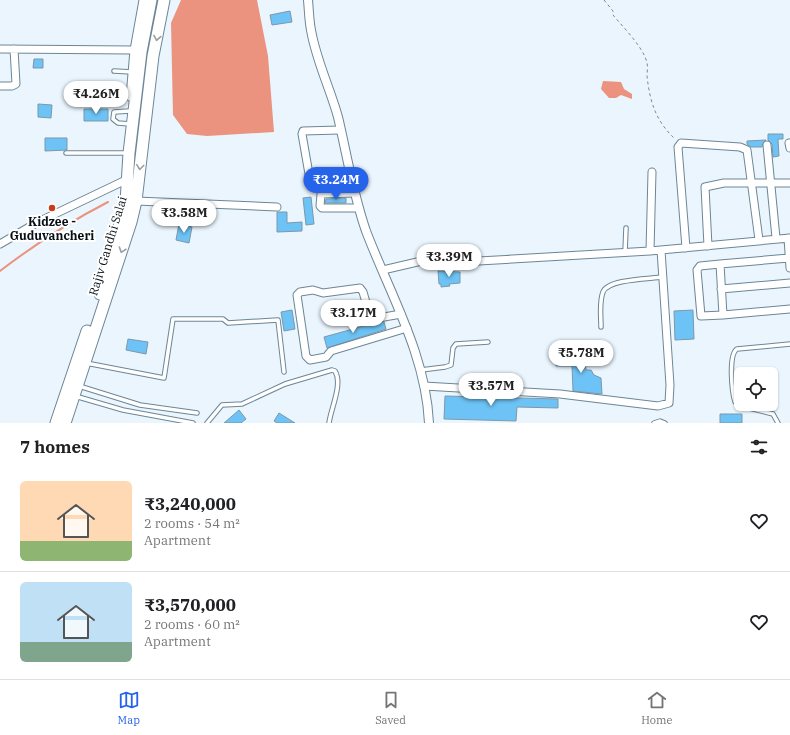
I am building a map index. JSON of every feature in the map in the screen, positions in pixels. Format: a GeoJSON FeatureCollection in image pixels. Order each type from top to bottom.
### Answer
{"type":"FeatureCollection","features":[{"type":"Feature","properties":{"kind":"main road","name":"Rajiv Gandhi Salai"},"geometry":{"type":"LineString","coordinates":[[131,206],[128,179],[131,127],[151,0]]}},
{"type":"Feature","properties":{"kind":"main road","name":"Rajiv Gandhi Salai"},"geometry":{"type":"LineString","coordinates":[[65,423],[72,389],[131,206],[153,56],[164,0]]}},
{"type":"Feature","properties":{"kind":"main road","name":"Rajiv Gandhi Salai"},"geometry":{"type":"LineString","coordinates":[[56,423],[85,363],[100,305]]}},
{"type":"Feature","properties":{"kind":"street"},"geometry":{"type":"LineString","coordinates":[[131,127],[130,111],[134,50],[143,0]]}},
{"type":"Feature","properties":{"kind":"street"},"geometry":{"type":"LineString","coordinates":[[308,0],[311,31],[340,130],[358,208],[407,328],[424,386],[429,423]]}},
{"type":"Feature","properties":{"kind":"street"},"geometry":{"type":"LineString","coordinates":[[0,49],[134,50]]}},
{"type":"Feature","properties":{"kind":"street"},"geometry":{"type":"LineString","coordinates":[[0,86],[12,86],[16,84],[14,49]]}},
{"type":"Feature","properties":{"kind":"street"},"geometry":{"type":"LineString","coordinates":[[308,174],[302,134],[304,131],[340,130]]}},
{"type":"Feature","properties":{"kind":"street"},"geometry":{"type":"LineString","coordinates":[[686,248],[678,147],[680,144],[745,149],[748,153],[758,240]]}},
{"type":"Feature","properties":{"kind":"street"},"geometry":{"type":"LineString","coordinates":[[767,145],[776,238]]}},
{"type":"Feature","properties":{"kind":"street"},"geometry":{"type":"LineString","coordinates":[[650,251],[652,172]]}},
{"type":"Feature","properties":{"kind":"street"},"geometry":{"type":"LineString","coordinates":[[0,244],[38,222],[128,179]]}},
{"type":"Feature","properties":{"kind":"street"},"geometry":{"type":"LineString","coordinates":[[708,246],[705,187],[724,184],[790,183]]}},
{"type":"Feature","properties":{"kind":"street"},"geometry":{"type":"LineString","coordinates":[[354,193],[320,194],[320,206],[322,208],[358,208]]}},
{"type":"Feature","properties":{"kind":"street"},"geometry":{"type":"LineString","coordinates":[[131,206],[277,207]]}},
{"type":"Feature","properties":{"kind":"street"},"geometry":{"type":"LineString","coordinates":[[383,270],[430,259],[461,262],[650,251],[776,238],[789,238],[790,268]]}},
{"type":"Feature","properties":{"kind":"street"},"geometry":{"type":"LineString","coordinates":[[424,386],[560,394],[649,406],[664,405],[669,403],[671,398],[661,250]]}},
{"type":"Feature","properties":{"kind":"street"},"geometry":{"type":"LineString","coordinates":[[789,258],[700,266],[697,270],[701,316],[790,310]]}},
{"type":"Feature","properties":{"kind":"street"},"geometry":{"type":"LineString","coordinates":[[720,264],[723,315]]}},
{"type":"Feature","properties":{"kind":"street"},"geometry":{"type":"LineString","coordinates":[[721,289],[790,283]]}},
{"type":"Feature","properties":{"kind":"street"},"geometry":{"type":"LineString","coordinates":[[401,314],[373,319],[370,316],[363,292],[360,288],[322,293],[313,290],[300,292],[297,295],[306,356],[310,360],[326,357],[331,351],[407,328]]}},
{"type":"Feature","properties":{"kind":"lane"},"geometry":{"type":"LineString","coordinates":[[114,71],[132,72]]}},
{"type":"Feature","properties":{"kind":"lane"},"geometry":{"type":"LineString","coordinates":[[130,111],[114,112],[113,119],[118,123],[131,127]]}},
{"type":"Feature","properties":{"kind":"lane"},"geometry":{"type":"LineString","coordinates":[[66,153],[129,153]]}},
{"type":"Feature","properties":{"kind":"lane"},"geometry":{"type":"LineString","coordinates":[[625,252],[626,228]]}},
{"type":"Feature","properties":{"kind":"lane"},"geometry":{"type":"LineString","coordinates":[[601,327],[601,297],[603,290],[607,286],[615,283],[663,277]]}},
{"type":"Feature","properties":{"kind":"lane"},"geometry":{"type":"LineString","coordinates":[[85,363],[164,378],[173,319],[223,319],[228,323],[278,320],[284,372]]}},
{"type":"Feature","properties":{"kind":"lane"},"geometry":{"type":"LineString","coordinates":[[420,370],[445,367],[451,364],[453,348],[456,344],[488,342]]}},
{"type":"Feature","properties":{"kind":"lane"},"geometry":{"type":"LineString","coordinates":[[778,423],[773,414],[741,406],[735,402],[733,394],[732,357],[733,353],[737,349],[790,344]]}},
{"type":"Feature","properties":{"kind":"lane"},"geometry":{"type":"LineString","coordinates":[[207,423],[222,405],[242,404],[285,384],[335,370],[337,375],[337,388],[329,423]]}},
{"type":"Feature","properties":{"kind":"lane"},"geometry":{"type":"LineString","coordinates":[[72,389],[134,403],[197,413]]}},
{"type":"Feature","properties":{"kind":"lane"},"geometry":{"type":"LineString","coordinates":[[72,389],[123,410],[193,423]]}},
{"type":"Feature","properties":{"kind":"lane"},"geometry":{"type":"LineString","coordinates":[[654,423],[660,421],[665,423]]}},
{"type":"Feature","properties":{"kind":"path"},"geometry":{"type":"LineString","coordinates":[[604,0],[612,11],[613,15],[644,55],[647,63],[647,76],[659,122],[680,144]]}},
{"type":"Feature","properties":{"kind":"shaded area"},"geometry":{"type":"Polygon","coordinates":[[[181,0],[257,0],[268,56],[274,132],[207,136],[187,134],[173,115],[171,23],[181,0]]]}},
{"type":"Feature","properties":{"kind":"shaded area"},"geometry":{"type":"Polygon","coordinates":[[[603,81],[621,82],[624,89],[632,94],[632,99],[621,95],[616,98],[609,98],[601,89],[603,81]]]}},
{"type":"Feature","properties":{"kind":"building"},"geometry":{"type":"Polygon","coordinates":[[[290,11],[292,22],[272,25],[270,15],[290,11]]]}},
{"type":"Feature","properties":{"kind":"building"},"geometry":{"type":"Polygon","coordinates":[[[34,59],[43,59],[43,68],[33,68],[34,59]]]}},
{"type":"Feature","properties":{"kind":"building"},"geometry":{"type":"Polygon","coordinates":[[[38,104],[52,105],[51,118],[38,117],[38,104]]]}},
{"type":"Feature","properties":{"kind":"building"},"geometry":{"type":"Polygon","coordinates":[[[84,109],[108,109],[108,121],[84,121],[84,109]]]}},
{"type":"Feature","properties":{"kind":"building"},"geometry":{"type":"Polygon","coordinates":[[[768,134],[783,134],[783,139],[778,139],[779,156],[773,157],[772,144],[768,140],[768,134]]]}},
{"type":"Feature","properties":{"kind":"building"},"geometry":{"type":"Polygon","coordinates":[[[45,138],[67,138],[67,150],[45,151],[45,138]]]}},
{"type":"Feature","properties":{"kind":"building"},"geometry":{"type":"Polygon","coordinates":[[[766,140],[762,147],[751,147],[747,144],[747,141],[766,140]]]}},
{"type":"Feature","properties":{"kind":"building"},"geometry":{"type":"Polygon","coordinates":[[[311,197],[314,224],[306,225],[303,198],[311,197]]]}},
{"type":"Feature","properties":{"kind":"building"},"geometry":{"type":"Polygon","coordinates":[[[346,198],[346,203],[325,203],[326,199],[346,198]]]}},
{"type":"Feature","properties":{"kind":"building"},"geometry":{"type":"Polygon","coordinates":[[[277,212],[287,212],[287,223],[302,222],[302,231],[277,232],[277,212]]]}},
{"type":"Feature","properties":{"kind":"building"},"geometry":{"type":"Polygon","coordinates":[[[179,224],[192,227],[189,243],[176,240],[179,224]]]}},
{"type":"Feature","properties":{"kind":"building"},"geometry":{"type":"Polygon","coordinates":[[[438,271],[460,272],[460,283],[449,284],[450,286],[441,287],[441,284],[439,284],[438,271]]]}},
{"type":"Feature","properties":{"kind":"building"},"geometry":{"type":"Polygon","coordinates":[[[292,310],[295,329],[284,331],[281,312],[292,310]]]}},
{"type":"Feature","properties":{"kind":"building"},"geometry":{"type":"Polygon","coordinates":[[[693,310],[694,339],[675,340],[674,311],[693,310]]]}},
{"type":"Feature","properties":{"kind":"building"},"geometry":{"type":"Polygon","coordinates":[[[384,322],[386,329],[327,348],[324,337],[371,324],[384,322]]]}},
{"type":"Feature","properties":{"kind":"building"},"geometry":{"type":"Polygon","coordinates":[[[128,339],[148,342],[146,354],[126,350],[128,339]]]}},
{"type":"Feature","properties":{"kind":"building"},"geometry":{"type":"Polygon","coordinates":[[[565,353],[565,357],[584,356],[586,370],[591,370],[594,375],[601,378],[602,394],[573,391],[572,366],[556,366],[556,354],[565,353]]]}},
{"type":"Feature","properties":{"kind":"building"},"geometry":{"type":"Polygon","coordinates":[[[445,396],[558,399],[558,408],[517,407],[516,421],[444,419],[445,396]]]}},
{"type":"Feature","properties":{"kind":"building"},"geometry":{"type":"Polygon","coordinates":[[[239,410],[246,419],[241,423],[224,423],[239,410]]]}},
{"type":"Feature","properties":{"kind":"building"},"geometry":{"type":"Polygon","coordinates":[[[279,413],[295,423],[277,423],[274,421],[279,413]]]}},
{"type":"Feature","properties":{"kind":"building"},"geometry":{"type":"Polygon","coordinates":[[[720,414],[742,414],[742,423],[720,423],[720,414]]]}},
{"type":"Feature","properties":{"kind":"waterway"},"geometry":{"type":"LineString","coordinates":[[0,271],[52,234],[108,202]]}},
{"type":"Feature","properties":{"kind":"place","name":"Kidzee - Guduvancheri"},"geometry":{"type":"Point","coordinates":[52,208]}}]}
